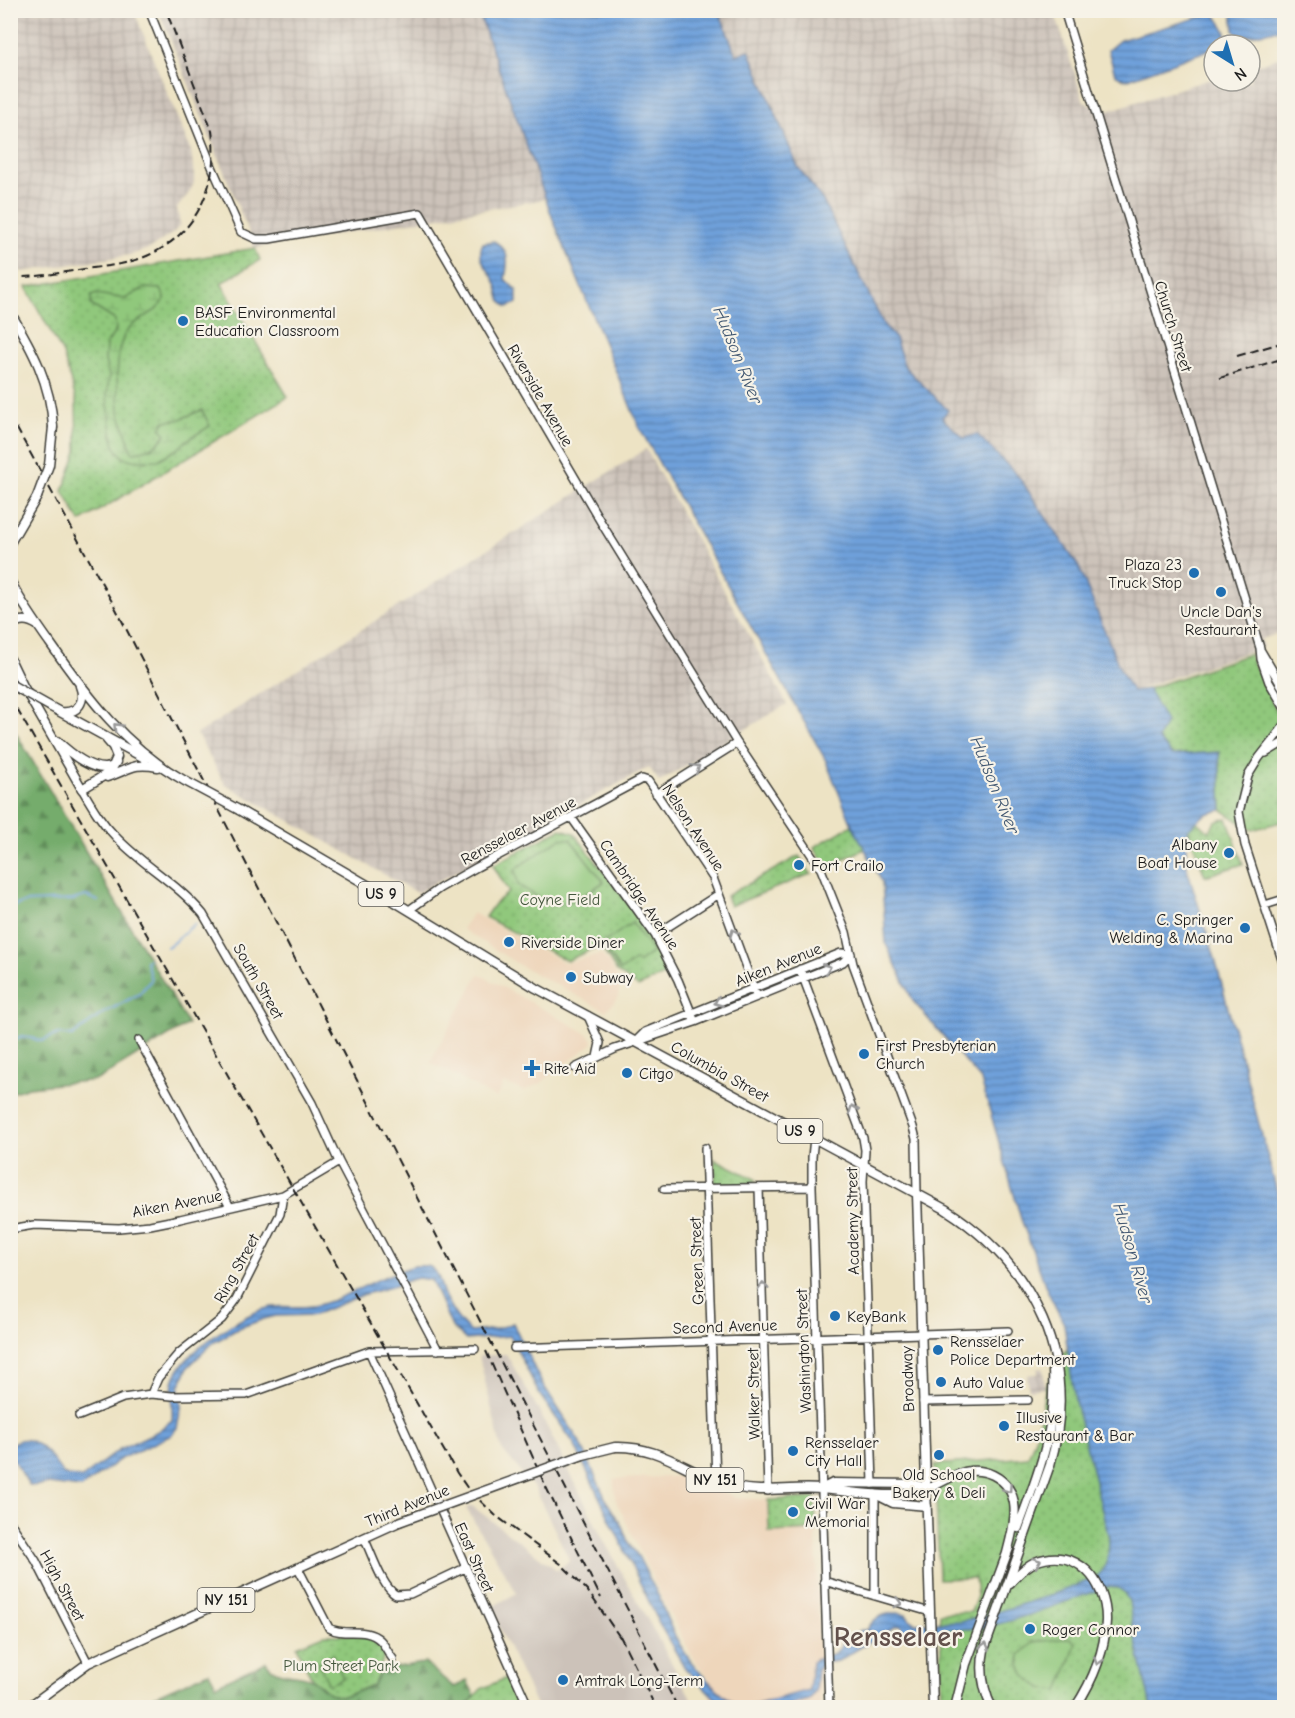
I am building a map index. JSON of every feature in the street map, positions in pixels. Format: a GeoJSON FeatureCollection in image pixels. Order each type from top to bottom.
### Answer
{"type":"FeatureCollection","features":[{"type":"Feature","properties":{"kind":"main road"},"geometry":{"type":"LineString","coordinates":[[10,312],[34,353],[45,379],[50,398],[53,427],[49,465],[37,497],[10,543]]}},
{"type":"Feature","properties":{"kind":"main road"},"geometry":{"type":"LineString","coordinates":[[10,530],[25,519]]}},
{"type":"Feature","properties":{"kind":"main road"},"geometry":{"type":"LineString","coordinates":[[10,580],[78,683],[114,725],[159,767]]}},
{"type":"Feature","properties":{"kind":"main road"},"geometry":{"type":"LineString","coordinates":[[10,625],[17,621],[27,620],[40,628]]}},
{"type":"Feature","properties":{"kind":"main road","name":"South Street"},"geometry":{"type":"LineString","coordinates":[[10,659],[23,687],[82,789]]}},
{"type":"Feature","properties":{"kind":"main road"},"geometry":{"type":"LineString","coordinates":[[61,712],[72,712],[80,705],[83,695],[78,683]]}},
{"type":"Feature","properties":{"kind":"main road","name":"US 9"},"geometry":{"type":"LineString","coordinates":[[10,684],[239,810],[529,984],[636,1041]]}},
{"type":"Feature","properties":{"kind":"main road"},"geometry":{"type":"LineString","coordinates":[[101,779],[110,772],[117,757],[113,747],[102,735]]}},
{"type":"Feature","properties":{"kind":"main road"},"geometry":{"type":"LineString","coordinates":[[51,736],[93,766],[109,768],[116,762]]}},
{"type":"Feature","properties":{"kind":"main road"},"geometry":{"type":"LineString","coordinates":[[82,789],[124,769],[140,765],[159,767]]}},
{"type":"Feature","properties":{"kind":"main road","name":"Columbia Street"},"geometry":{"type":"LineString","coordinates":[[636,1041],[917,1194]]}},
{"type":"Feature","properties":{"kind":"main road","name":"US 9"},"geometry":{"type":"LineString","coordinates":[[917,1194],[967,1223],[1004,1257],[1033,1298],[1050,1342],[1060,1382],[1060,1418],[1050,1465],[983,1656],[984,1686],[992,1707]]}},
{"type":"Feature","properties":{"kind":"main road","name":"Broadway"},"geometry":{"type":"LineString","coordinates":[[917,1194],[933,1707]]}},
{"type":"Feature","properties":{"kind":"main road","name":"US 9"},"geometry":{"type":"LineString","coordinates":[[955,1707],[966,1664],[1037,1478],[1050,1431],[1053,1382],[1050,1342]]}},
{"type":"Feature","properties":{"kind":"main road","name":"Third Avenue"},"geometry":{"type":"LineString","coordinates":[[27,1707],[88,1663],[399,1522],[583,1455],[615,1447],[635,1448],[657,1453],[717,1481],[744,1489],[768,1491],[821,1489],[875,1494],[916,1494],[926,1488]]}},
{"type":"Feature","properties":{"kind":"main road"},"geometry":{"type":"LineString","coordinates":[[926,1488],[964,1472],[981,1472],[999,1479],[1011,1492],[1016,1510],[1007,1552]]}},
{"type":"Feature","properties":{"kind":"main road","name":"Third Avenue"},"geometry":{"type":"LineString","coordinates":[[821,1489],[833,1484],[914,1484],[926,1488]]}},
{"type":"Feature","properties":{"kind":"main road"},"geometry":{"type":"LineString","coordinates":[[875,1494],[893,1503],[927,1506]]}},
{"type":"Feature","properties":{"kind":"main road"},"geometry":{"type":"LineString","coordinates":[[1008,1585],[1026,1567],[1038,1561],[1058,1558],[1074,1562],[1088,1572],[1101,1590],[1105,1610],[1105,1631],[1099,1660],[1075,1707]]}},
{"type":"Feature","properties":{"kind":"street","name":"Riverside Avenue"},"geometry":{"type":"LineString","coordinates":[[149,10],[241,232],[256,239],[269,239],[420,213],[585,496],[737,743],[821,868],[846,932],[851,954]]}},
{"type":"Feature","properties":{"kind":"street","name":"Church Street"},"geometry":{"type":"LineString","coordinates":[[1064,10],[1260,648],[1261,659],[1269,682],[1284,708]]}},
{"type":"Feature","properties":{"kind":"street","name":"Church Street"},"geometry":{"type":"LineString","coordinates":[[1260,648],[1284,690]]}},
{"type":"Feature","properties":{"kind":"street"},"geometry":{"type":"LineString","coordinates":[[1284,726],[1248,776],[1239,812],[1242,834],[1284,961]]}},
{"type":"Feature","properties":{"kind":"street"},"geometry":{"type":"LineString","coordinates":[[1259,758],[1284,742]]}},
{"type":"Feature","properties":{"kind":"street"},"geometry":{"type":"LineString","coordinates":[[656,794],[737,743]]}},
{"type":"Feature","properties":{"kind":"street","name":"Nelson Avenue"},"geometry":{"type":"LineString","coordinates":[[642,778],[648,781],[713,878],[757,997]]}},
{"type":"Feature","properties":{"kind":"street","name":"Rensselaer Avenue"},"geometry":{"type":"LineString","coordinates":[[409,910],[449,883],[642,778]]}},
{"type":"Feature","properties":{"kind":"street","name":"South Street"},"geometry":{"type":"LineString","coordinates":[[82,789],[99,817],[115,837],[188,896],[204,914],[312,1103],[339,1162],[438,1350]]}},
{"type":"Feature","properties":{"kind":"street","name":"Cambridge Avenue"},"geometry":{"type":"LineString","coordinates":[[571,817],[655,935],[678,980],[695,1022]]}},
{"type":"Feature","properties":{"kind":"street"},"geometry":{"type":"LineString","coordinates":[[655,935],[719,894]]}},
{"type":"Feature","properties":{"kind":"street"},"geometry":{"type":"LineString","coordinates":[[1265,905],[1284,900]]}},
{"type":"Feature","properties":{"kind":"street","name":"Aiken Avenue"},"geometry":{"type":"LineString","coordinates":[[636,1041],[645,1032],[800,969],[841,953],[851,954]]}},
{"type":"Feature","properties":{"kind":"street","name":"Aiken Avenue"},"geometry":{"type":"LineString","coordinates":[[575,1068],[636,1041],[695,1022],[843,962],[851,954]]}},
{"type":"Feature","properties":{"kind":"street","name":"Broadway"},"geometry":{"type":"LineString","coordinates":[[851,954],[913,1127],[916,1139],[917,1194]]}},
{"type":"Feature","properties":{"kind":"street","name":"Academy Street"},"geometry":{"type":"LineString","coordinates":[[800,969],[863,1138],[873,1484]]}},
{"type":"Feature","properties":{"kind":"street"},"geometry":{"type":"LineString","coordinates":[[588,1016],[600,1043],[597,1058]]}},
{"type":"Feature","properties":{"kind":"street"},"geometry":{"type":"LineString","coordinates":[[139,1040],[230,1207]]}},
{"type":"Feature","properties":{"kind":"street","name":"Washington Street"},"geometry":{"type":"LineString","coordinates":[[814,1138],[812,1188],[829,1707]]}},
{"type":"Feature","properties":{"kind":"street","name":"Green Street"},"geometry":{"type":"LineString","coordinates":[[705,1148],[717,1481]]}},
{"type":"Feature","properties":{"kind":"street","name":"Aiken Avenue"},"geometry":{"type":"LineString","coordinates":[[10,1229],[34,1225],[119,1228],[150,1225],[283,1195],[339,1162]]}},
{"type":"Feature","properties":{"kind":"street","name":"Walker Street"},"geometry":{"type":"LineString","coordinates":[[759,1188],[768,1491]]}},
{"type":"Feature","properties":{"kind":"street"},"geometry":{"type":"LineString","coordinates":[[664,1189],[812,1188]]}},
{"type":"Feature","properties":{"kind":"street","name":"Ring Street"},"geometry":{"type":"LineString","coordinates":[[151,1394],[158,1378],[179,1353],[222,1319],[237,1299],[280,1214],[283,1195]]}},
{"type":"Feature","properties":{"kind":"street","name":"Second Avenue"},"geometry":{"type":"LineString","coordinates":[[514,1348],[1008,1330]]}},
{"type":"Feature","properties":{"kind":"street"},"geometry":{"type":"LineString","coordinates":[[79,1416],[123,1398],[151,1394],[246,1395],[369,1351],[475,1349]]}},
{"type":"Feature","properties":{"kind":"street","name":"East Street"},"geometry":{"type":"LineString","coordinates":[[369,1351],[529,1707]]}},
{"type":"Feature","properties":{"kind":"street"},"geometry":{"type":"LineString","coordinates":[[923,1402],[1028,1400]]}},
{"type":"Feature","properties":{"kind":"street"},"geometry":{"type":"LineString","coordinates":[[875,1494],[875,1596]]}},
{"type":"Feature","properties":{"kind":"street","name":"High Street"},"geometry":{"type":"LineString","coordinates":[[10,1522],[36,1561],[88,1663]]}},
{"type":"Feature","properties":{"kind":"street"},"geometry":{"type":"LineString","coordinates":[[364,1538],[387,1587],[396,1595],[410,1594],[465,1568]]}},
{"type":"Feature","properties":{"kind":"street"},"geometry":{"type":"LineString","coordinates":[[298,1568],[329,1628],[372,1635],[379,1639],[393,1659]]}},
{"type":"Feature","properties":{"kind":"street"},"geometry":{"type":"LineString","coordinates":[[824,1581],[930,1613]]}},
{"type":"Feature","properties":{"kind":"street"},"geometry":{"type":"LineString","coordinates":[[39,1699],[44,1707]]}},
{"type":"Feature","properties":{"kind":"shaded area"},"geometry":{"type":"Polygon","coordinates":[[[10,11],[134,11],[191,151],[194,174],[194,183],[189,193],[177,208],[180,225],[151,248],[130,255],[21,272],[10,252],[10,11]]]}},
{"type":"Feature","properties":{"kind":"shaded area"},"geometry":{"type":"Polygon","coordinates":[[[159,11],[478,11],[546,199],[255,248],[159,11]]]}},
{"type":"Feature","properties":{"kind":"shaded area"},"geometry":{"type":"Polygon","coordinates":[[[719,11],[1054,11],[1084,102],[1104,112],[1202,82],[1202,93],[1262,93],[1262,63],[1284,56],[1284,632],[1261,639],[1263,647],[1132,691],[1120,669],[1079,567],[1019,477],[964,438],[942,417],[948,410],[905,367],[895,338],[884,325],[822,199],[798,167],[749,51],[736,55],[719,11]]]}},
{"type":"Feature","properties":{"kind":"shaded area"},"geometry":{"type":"Polygon","coordinates":[[[646,449],[787,704],[659,782],[649,767],[417,893],[225,784],[197,734],[646,449]]]}},
{"type":"Feature","properties":{"kind":"shaded area"},"geometry":{"type":"Polygon","coordinates":[[[473,913],[565,963],[601,954],[620,982],[618,997],[606,1011],[521,966],[462,929],[473,913]]]}},
{"type":"Feature","properties":{"kind":"shaded area"},"geometry":{"type":"Polygon","coordinates":[[[479,974],[581,1030],[592,1038],[593,1043],[541,1083],[524,1091],[504,1083],[496,1098],[430,1062],[479,974]]]}},
{"type":"Feature","properties":{"kind":"shaded area"},"geometry":{"type":"Polygon","coordinates":[[[506,1354],[539,1411],[603,1539],[696,1707],[537,1707],[490,1608],[517,1593],[466,1508],[472,1506],[557,1570],[570,1561],[535,1489],[501,1448],[479,1356],[506,1354]]]}},
{"type":"Feature","properties":{"kind":"shaded area"},"geometry":{"type":"Polygon","coordinates":[[[1043,1368],[1045,1388],[1029,1390],[1027,1375],[1038,1374],[1038,1369],[1043,1368]]]}},
{"type":"Feature","properties":{"kind":"shaded area"},"geometry":{"type":"Polygon","coordinates":[[[689,1476],[737,1498],[768,1500],[769,1532],[816,1530],[821,1707],[710,1707],[709,1678],[693,1659],[663,1600],[616,1501],[613,1479],[689,1476]]]}},
{"type":"Feature","properties":{"kind":"green space"},"geometry":{"type":"Polygon","coordinates":[[[255,248],[260,260],[221,283],[288,397],[80,522],[63,491],[77,451],[76,400],[63,354],[26,287],[255,248]]]}},
{"type":"Feature","properties":{"kind":"green space"},"geometry":{"type":"Polygon","coordinates":[[[144,288],[161,289],[165,299],[156,310],[132,325],[124,335],[119,350],[117,376],[119,412],[132,452],[142,451],[159,442],[166,434],[160,428],[165,421],[178,420],[202,410],[210,426],[158,460],[137,461],[124,458],[114,446],[107,397],[109,376],[105,361],[106,345],[116,330],[115,320],[91,305],[91,296],[97,294],[125,299],[144,288]]]}},
{"type":"Feature","properties":{"kind":"green space"},"geometry":{"type":"Polygon","coordinates":[[[1249,654],[1275,708],[1284,720],[1284,821],[1252,830],[1222,810],[1219,752],[1172,755],[1157,739],[1165,722],[1148,689],[1249,654]]]}},
{"type":"Feature","properties":{"kind":"green space"},"geometry":{"type":"Polygon","coordinates":[[[10,723],[188,1024],[97,1080],[29,1087],[11,1093],[10,723]]]}},
{"type":"Feature","properties":{"kind":"green space"},"geometry":{"type":"Polygon","coordinates":[[[1227,818],[1243,864],[1205,876],[1188,829],[1197,821],[1209,832],[1215,822],[1227,818]]]}},
{"type":"Feature","properties":{"kind":"green space"},"geometry":{"type":"Polygon","coordinates":[[[852,825],[865,849],[826,867],[814,847],[852,825]]]}},
{"type":"Feature","properties":{"kind":"green space","name":"Coyne Field"},"geometry":{"type":"Polygon","coordinates":[[[561,829],[574,833],[626,900],[650,935],[668,973],[638,987],[617,972],[600,945],[567,961],[485,917],[494,904],[509,892],[493,865],[561,829]]]}},
{"type":"Feature","properties":{"kind":"green space"},"geometry":{"type":"Polygon","coordinates":[[[560,839],[570,839],[604,882],[576,900],[552,906],[518,885],[515,869],[560,839]]]}},
{"type":"Feature","properties":{"kind":"green space"},"geometry":{"type":"Polygon","coordinates":[[[799,856],[811,874],[730,906],[726,896],[799,856]]]}},
{"type":"Feature","properties":{"kind":"green space"},"geometry":{"type":"Polygon","coordinates":[[[632,923],[653,952],[638,963],[636,960],[620,971],[602,944],[632,923]]]}},
{"type":"Feature","properties":{"kind":"green space"},"geometry":{"type":"Polygon","coordinates":[[[715,1159],[756,1181],[750,1184],[715,1186],[715,1159]]]}},
{"type":"Feature","properties":{"kind":"green space"},"geometry":{"type":"Polygon","coordinates":[[[1083,1335],[1156,1707],[942,1707],[940,1613],[971,1612],[977,1596],[975,1578],[939,1579],[936,1498],[939,1490],[934,1465],[1028,1457],[1037,1433],[1046,1386],[1063,1353],[1083,1335]]]}},
{"type":"Feature","properties":{"kind":"green space"},"geometry":{"type":"Polygon","coordinates":[[[815,1498],[816,1530],[769,1532],[768,1500],[815,1498]]]}},
{"type":"Feature","properties":{"kind":"green space","name":"Plum Street Park"},"geometry":{"type":"Polygon","coordinates":[[[324,1635],[358,1635],[379,1645],[385,1653],[374,1685],[342,1696],[325,1692],[318,1686],[308,1671],[297,1646],[324,1635]]]}},
{"type":"Feature","properties":{"kind":"green space"},"geometry":{"type":"Polygon","coordinates":[[[1071,1638],[1076,1644],[1059,1691],[1044,1688],[1026,1676],[1020,1663],[1020,1655],[1033,1642],[1071,1638]]]}},
{"type":"Feature","properties":{"kind":"green space"},"geometry":{"type":"Polygon","coordinates":[[[333,1655],[343,1678],[329,1685],[318,1662],[333,1655]]]}},
{"type":"Feature","properties":{"kind":"green space"},"geometry":{"type":"Polygon","coordinates":[[[266,1662],[280,1673],[309,1678],[336,1696],[350,1694],[374,1685],[381,1669],[425,1663],[454,1687],[467,1681],[475,1696],[465,1708],[135,1707],[135,1705],[209,1672],[216,1685],[266,1662]]]}},
{"type":"Feature","properties":{"kind":"green space"},"geometry":{"type":"Polygon","coordinates":[[[506,1678],[519,1707],[465,1708],[481,1689],[506,1678]]]}},
{"type":"Feature","properties":{"kind":"water","name":"Hudson River"},"geometry":{"type":"Polygon","coordinates":[[[478,11],[719,11],[736,55],[749,50],[798,167],[822,199],[884,325],[895,338],[905,367],[948,410],[942,418],[964,438],[977,434],[1019,477],[1079,567],[1120,669],[1132,691],[1148,689],[1166,722],[1158,739],[1172,755],[1219,752],[1222,810],[1206,814],[1188,829],[1185,862],[1214,955],[1284,1218],[1284,1707],[1151,1707],[1129,1601],[1123,1591],[1106,1587],[1032,1614],[986,1627],[926,1630],[908,1635],[901,1626],[896,1626],[838,1661],[823,1663],[817,1670],[815,1692],[809,1700],[781,1707],[747,1707],[809,1690],[812,1662],[835,1653],[844,1639],[861,1630],[867,1630],[883,1615],[906,1614],[911,1621],[916,1623],[961,1621],[1048,1596],[1095,1578],[1105,1565],[1109,1538],[1075,1401],[1064,1324],[1047,1290],[1021,1219],[981,1080],[913,1001],[886,944],[882,882],[852,825],[825,759],[639,427],[554,222],[478,11]]]}},
{"type":"Feature","properties":{"kind":"water"},"geometry":{"type":"Polygon","coordinates":[[[1232,11],[1284,11],[1284,28],[1262,33],[1236,33],[1232,11]]]}},
{"type":"Feature","properties":{"kind":"water"},"geometry":{"type":"Polygon","coordinates":[[[1214,13],[1226,33],[1202,33],[1202,52],[1126,80],[1115,74],[1108,50],[1120,40],[1214,13]]]}},
{"type":"Feature","properties":{"kind":"water"},"geometry":{"type":"Polygon","coordinates":[[[494,241],[506,253],[505,279],[517,291],[517,303],[508,307],[501,301],[495,282],[482,260],[483,243],[494,241]]]}},
{"type":"Feature","properties":{"kind":"water"},"geometry":{"type":"Polygon","coordinates":[[[415,1266],[427,1266],[433,1269],[453,1311],[471,1332],[496,1329],[513,1323],[540,1380],[581,1444],[607,1502],[660,1599],[681,1647],[712,1685],[740,1707],[722,1705],[685,1668],[661,1627],[573,1442],[540,1395],[510,1336],[466,1340],[452,1327],[431,1280],[418,1278],[407,1281],[365,1294],[314,1315],[276,1316],[264,1319],[239,1328],[213,1343],[188,1367],[179,1387],[182,1404],[177,1428],[170,1436],[122,1458],[81,1488],[48,1484],[30,1486],[11,1456],[10,1444],[19,1440],[33,1442],[51,1457],[64,1475],[82,1478],[120,1449],[158,1431],[172,1420],[173,1384],[179,1369],[189,1357],[216,1335],[261,1310],[283,1306],[318,1305],[390,1274],[415,1266]]]}},
{"type":"Feature","properties":{"kind":"waterway"},"geometry":{"type":"LineString","coordinates":[[10,907],[26,902],[73,900],[86,896],[98,901]]}},
{"type":"Feature","properties":{"kind":"waterway"},"geometry":{"type":"LineString","coordinates":[[167,947],[196,923]]}},
{"type":"Feature","properties":{"kind":"waterway"},"geometry":{"type":"LineString","coordinates":[[10,1042],[22,1036],[42,1041],[58,1034],[72,1036],[102,1014],[139,994],[151,980],[146,961],[149,959]]}},
{"type":"Feature","properties":{"kind":"railway"},"geometry":{"type":"LineString","coordinates":[[10,277],[47,275],[129,262],[155,252],[171,242],[195,217],[209,185],[212,167],[212,131],[166,10]]}},
{"type":"Feature","properties":{"kind":"railway"},"geometry":{"type":"LineString","coordinates":[[1237,356],[1284,342]]}},
{"type":"Feature","properties":{"kind":"railway"},"geometry":{"type":"LineString","coordinates":[[1220,378],[1284,358]]}},
{"type":"Feature","properties":{"kind":"railway"},"geometry":{"type":"LineString","coordinates":[[10,416],[116,609],[678,1708]]}},
{"type":"Feature","properties":{"kind":"railway"},"geometry":{"type":"LineString","coordinates":[[10,697],[457,1473],[468,1489],[495,1515],[561,1564],[587,1590],[624,1643]]}},
{"type":"Feature","properties":{"kind":"railway"},"geometry":{"type":"LineString","coordinates":[[486,1351],[546,1487],[601,1598]]}},
{"type":"Feature","properties":{"kind":"railway"},"geometry":{"type":"LineString","coordinates":[[620,1636],[656,1708]]}},
{"type":"Feature","properties":{"kind":"place","name":"BASF Environmental Education Classroom"},"geometry":{"type":"Point","coordinates":[183,321]}},
{"type":"Feature","properties":{"kind":"place","name":"Plaza 23 Truck Stop"},"geometry":{"type":"Point","coordinates":[1194,573]}},
{"type":"Feature","properties":{"kind":"place","name":"Uncle Dan's Restaurant"},"geometry":{"type":"Point","coordinates":[1221,592]}},
{"type":"Feature","properties":{"kind":"place","name":"Albany Boat House"},"geometry":{"type":"Point","coordinates":[1229,853]}},
{"type":"Feature","properties":{"kind":"place","name":"Fort Crailo"},"geometry":{"type":"Point","coordinates":[799,865]}},
{"type":"Feature","properties":{"kind":"place","name":"C. Springer Welding & Marina"},"geometry":{"type":"Point","coordinates":[1245,928]}},
{"type":"Feature","properties":{"kind":"place","name":"Riverside Diner"},"geometry":{"type":"Point","coordinates":[509,942]}},
{"type":"Feature","properties":{"kind":"place","name":"Subway"},"geometry":{"type":"Point","coordinates":[571,977]}},
{"type":"Feature","properties":{"kind":"place","name":"First Presbyterian Church"},"geometry":{"type":"Point","coordinates":[864,1054]}},
{"type":"Feature","properties":{"kind":"place","name":"Rite Aid"},"geometry":{"type":"Point","coordinates":[532,1068]}},
{"type":"Feature","properties":{"kind":"place","name":"Citgo"},"geometry":{"type":"Point","coordinates":[627,1073]}},
{"type":"Feature","properties":{"kind":"place","name":"KeyBank"},"geometry":{"type":"Point","coordinates":[835,1316]}},
{"type":"Feature","properties":{"kind":"place","name":"Rensselaer Police Department"},"geometry":{"type":"Point","coordinates":[938,1350]}},
{"type":"Feature","properties":{"kind":"place","name":"Auto Value"},"geometry":{"type":"Point","coordinates":[941,1382]}},
{"type":"Feature","properties":{"kind":"place","name":"Illusive Restaurant & Bar"},"geometry":{"type":"Point","coordinates":[1004,1426]}},
{"type":"Feature","properties":{"kind":"place","name":"Rensselaer City Hall"},"geometry":{"type":"Point","coordinates":[793,1451]}},
{"type":"Feature","properties":{"kind":"place","name":"Old School Bakery & Deli"},"geometry":{"type":"Point","coordinates":[939,1455]}},
{"type":"Feature","properties":{"kind":"place","name":"Civil War Memorial"},"geometry":{"type":"Point","coordinates":[793,1512]}},
{"type":"Feature","properties":{"kind":"place","name":"Roger Connor"},"geometry":{"type":"Point","coordinates":[1030,1629]}},
{"type":"Feature","properties":{"kind":"place","name":"Amtrak Long-Term"},"geometry":{"type":"Point","coordinates":[563,1680]}},
{"type":"Feature","properties":{"kind":"district","name":"Rensselaer"},"geometry":{"type":"Point","coordinates":[898,1636]}}]}
